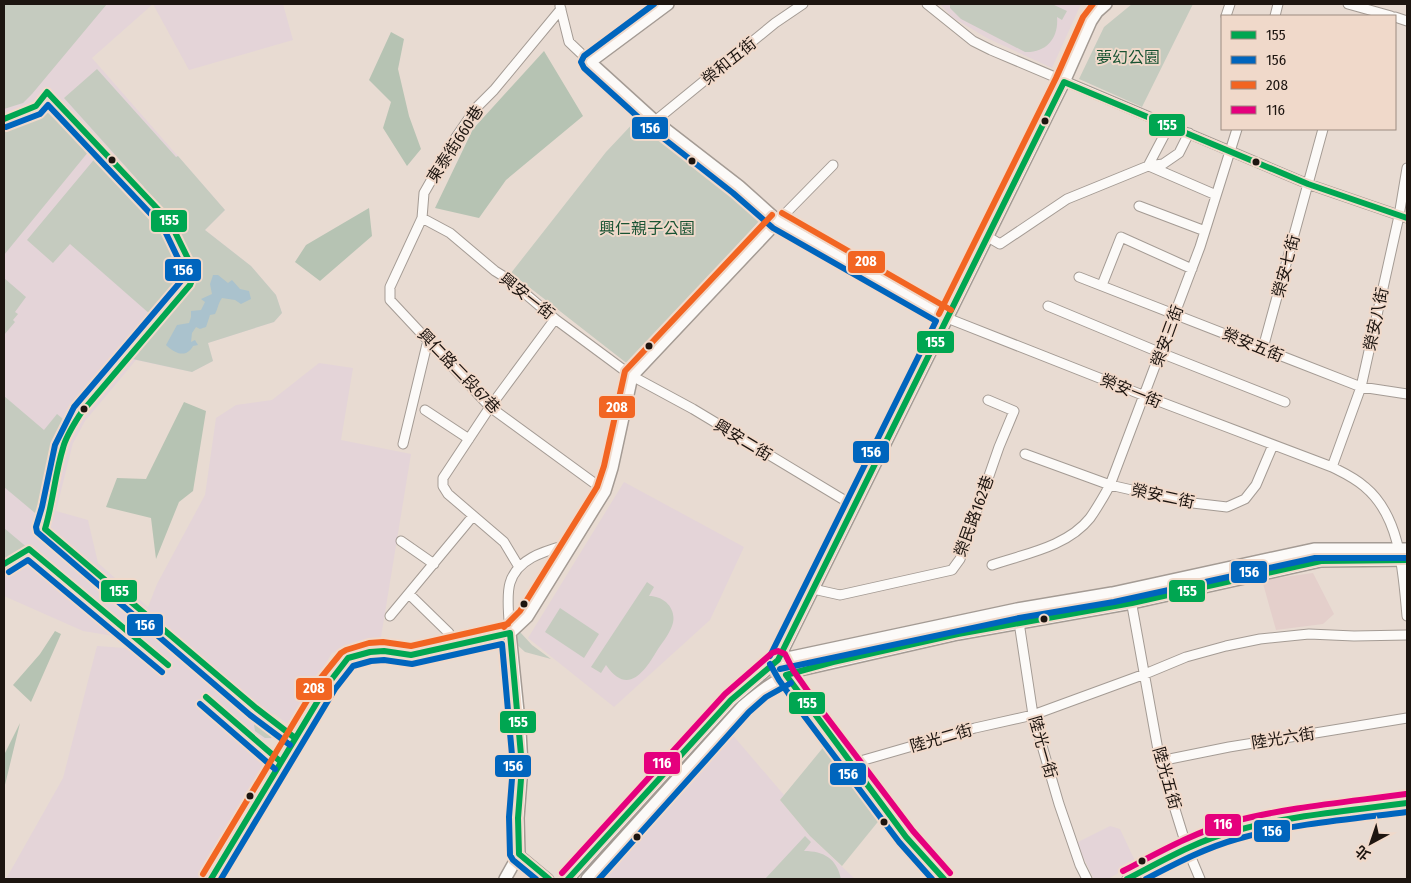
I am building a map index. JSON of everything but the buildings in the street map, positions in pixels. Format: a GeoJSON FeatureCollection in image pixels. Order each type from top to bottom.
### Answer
{"type":"FeatureCollection","features":[{"type":"Feature","properties":{"kind":"street"},"geometry":{"type":"LineString","coordinates":[[590,62],[668,4]]}},
{"type":"Feature","properties":{"kind":"street","name":"榮和五街"},"geometry":{"type":"LineString","coordinates":[[655,121],[775,23],[803,4]]}},
{"type":"Feature","properties":{"kind":"street"},"geometry":{"type":"LineString","coordinates":[[926,4],[974,41],[991,50],[1308,184],[1403,217]]}},
{"type":"Feature","properties":{"kind":"street"},"geometry":{"type":"LineString","coordinates":[[568,879],[731,700],[778,660],[1064,82],[1091,21],[1106,4]]}},
{"type":"Feature","properties":{"kind":"street"},"geometry":{"type":"LineString","coordinates":[[1348,4],[1387,15]]}},
{"type":"Feature","properties":{"kind":"street"},"geometry":{"type":"LineString","coordinates":[[560,6],[569,42],[655,121],[738,186],[778,221]]}},
{"type":"Feature","properties":{"kind":"street","name":"東泰街660巷"},"geometry":{"type":"LineString","coordinates":[[390,300],[390,287],[422,218],[424,192],[456,137],[476,108],[494,90],[560,6]]}},
{"type":"Feature","properties":{"kind":"street"},"geometry":{"type":"LineString","coordinates":[[1148,166],[1169,126]]}},
{"type":"Feature","properties":{"kind":"street","name":"榮安三街"},"geometry":{"type":"LineString","coordinates":[[992,565],[1065,539],[1089,519],[1110,485],[1192,269],[1237,130]]}},
{"type":"Feature","properties":{"kind":"street","name":"榮安七街"},"geometry":{"type":"LineString","coordinates":[[1263,348],[1324,130]]}},
{"type":"Feature","properties":{"kind":"street"},"geometry":{"type":"LineString","coordinates":[[988,237],[1000,244],[1067,198],[1148,166],[1163,164],[1179,153],[1189,133]]}},
{"type":"Feature","properties":{"kind":"street"},"geometry":{"type":"LineString","coordinates":[[211,879],[328,684],[348,658],[377,651],[411,655],[510,633],[527,617],[605,491],[612,468],[632,376],[833,165]]}},
{"type":"Feature","properties":{"kind":"street"},"geometry":{"type":"LineString","coordinates":[[1148,166],[1216,194]]}},
{"type":"Feature","properties":{"kind":"street","name":"榮安八街"},"geometry":{"type":"LineString","coordinates":[[1332,467],[1361,387],[1403,217],[1407,168]]}},
{"type":"Feature","properties":{"kind":"street"},"geometry":{"type":"LineString","coordinates":[[1139,206],[1205,231]]}},
{"type":"Feature","properties":{"kind":"street","name":"興安一街"},"geometry":{"type":"LineString","coordinates":[[422,218],[450,233],[495,271],[508,279],[555,318],[632,376]]}},
{"type":"Feature","properties":{"kind":"street","name":"榮安一街"},"geometry":{"type":"LineString","coordinates":[[778,221],[946,318],[1332,467],[1352,477],[1367,488],[1382,506],[1404,554],[1407,616]]}},
{"type":"Feature","properties":{"kind":"street"},"geometry":{"type":"LineString","coordinates":[[1102,285],[1120,236],[1192,269]]}},
{"type":"Feature","properties":{"kind":"street","name":"榮安五街"},"geometry":{"type":"LineString","coordinates":[[1080,276],[1361,387],[1407,394]]}},
{"type":"Feature","properties":{"kind":"street","name":"興仁路二段67巷"},"geometry":{"type":"LineString","coordinates":[[390,300],[490,407],[605,491]]}},
{"type":"Feature","properties":{"kind":"street"},"geometry":{"type":"LineString","coordinates":[[1048,306],[1285,402]]}},
{"type":"Feature","properties":{"kind":"street"},"geometry":{"type":"LineString","coordinates":[[519,567],[504,542],[448,494],[442,482],[490,407],[555,318]]}},
{"type":"Feature","properties":{"kind":"street"},"geometry":{"type":"LineString","coordinates":[[403,444],[428,340]]}},
{"type":"Feature","properties":{"kind":"street","name":"興安二街"},"geometry":{"type":"LineString","coordinates":[[632,376],[693,409],[854,506]]}},
{"type":"Feature","properties":{"kind":"street","name":"榮民路162巷"},"geometry":{"type":"LineString","coordinates":[[813,589],[840,596],[952,570],[960,559],[999,447],[1014,411],[988,400]]}},
{"type":"Feature","properties":{"kind":"street"},"geometry":{"type":"LineString","coordinates":[[425,410],[469,439]]}},
{"type":"Feature","properties":{"kind":"street","name":"榮安二街"},"geometry":{"type":"LineString","coordinates":[[1025,454],[1110,485],[1184,502],[1227,507],[1245,499],[1256,485],[1273,445]]}},
{"type":"Feature","properties":{"kind":"street"},"geometry":{"type":"LineString","coordinates":[[390,616],[473,516]]}},
{"type":"Feature","properties":{"kind":"street"},"geometry":{"type":"LineString","coordinates":[[401,541],[434,564]]}},
{"type":"Feature","properties":{"kind":"street"},"geometry":{"type":"LineString","coordinates":[[506,879],[519,854],[518,818],[522,766],[510,633],[510,583],[524,562],[542,553],[573,543]]}},
{"type":"Feature","properties":{"kind":"street"},"geometry":{"type":"LineString","coordinates":[[778,660],[1016,610],[1129,589],[1314,549],[1404,554]]}},
{"type":"Feature","properties":{"kind":"street"},"geometry":{"type":"LineString","coordinates":[[587,879],[743,706],[761,690],[786,675],[958,634],[1132,603],[1321,561],[1404,554]]}},
{"type":"Feature","properties":{"kind":"street","name":"陸光五街"},"geometry":{"type":"LineString","coordinates":[[1129,589],[1160,761],[1187,848],[1200,879]]}},
{"type":"Feature","properties":{"kind":"street"},"geometry":{"type":"LineString","coordinates":[[408,594],[449,633]]}},
{"type":"Feature","properties":{"kind":"street","name":"陸光一街"},"geometry":{"type":"LineString","coordinates":[[1016,610],[1033,715],[1059,804],[1080,866],[1087,879]]}},
{"type":"Feature","properties":{"kind":"street","name":"陸光二街"},"geometry":{"type":"LineString","coordinates":[[850,764],[975,728],[1033,715],[1186,657],[1260,639],[1309,634],[1354,636],[1407,635]]}},
{"type":"Feature","properties":{"kind":"street"},"geometry":{"type":"LineString","coordinates":[[778,660],[786,675],[850,764],[906,837],[944,879]]}},
{"type":"Feature","properties":{"kind":"street","name":"陸光六街"},"geometry":{"type":"LineString","coordinates":[[1160,761],[1229,747],[1407,718]]}},
{"type":"Feature","properties":{"kind":"street"},"geometry":{"type":"LineString","coordinates":[[1127,879],[1187,848],[1232,831],[1286,819],[1407,803]]}},
{"type":"Feature","properties":{"kind":"street"},"geometry":{"type":"LineString","coordinates":[[519,854],[549,879]]}},
{"type":"Feature","properties":{"kind":"shaded area"},"geometry":{"type":"Polygon","coordinates":[[[4,4],[153,4],[92,58],[225,210],[205,230],[251,266],[276,295],[282,313],[274,322],[208,343],[213,361],[192,372],[136,360],[85,421],[73,443],[56,511],[88,520],[98,563],[148,607],[157,584],[205,495],[216,418],[236,405],[272,400],[319,363],[353,368],[341,440],[411,454],[381,637],[332,653],[288,724],[274,714],[269,721],[277,731],[271,739],[264,740],[258,735],[251,744],[268,760],[198,879],[6,879],[63,778],[97,646],[125,648],[126,638],[83,631],[4,596],[4,4]]]}},
{"type":"Feature","properties":{"kind":"shaded area"},"geometry":{"type":"Polygon","coordinates":[[[153,4],[283,4],[293,40],[189,70],[153,4]]]}},
{"type":"Feature","properties":{"kind":"shaded area"},"geometry":{"type":"Polygon","coordinates":[[[940,4],[1081,4],[1052,68],[987,38],[952,17],[940,4]]]}},
{"type":"Feature","properties":{"kind":"shaded area"},"geometry":{"type":"Polygon","coordinates":[[[624,482],[744,547],[710,620],[614,707],[528,638],[624,482]]]}},
{"type":"Feature","properties":{"kind":"shaded area"},"geometry":{"type":"Polygon","coordinates":[[[1313,573],[1334,614],[1323,624],[1276,630],[1262,580],[1313,573]]]}},
{"type":"Feature","properties":{"kind":"shaded area"},"geometry":{"type":"Polygon","coordinates":[[[730,732],[784,795],[780,800],[810,836],[855,879],[605,879],[603,877],[730,732]]]}},
{"type":"Feature","properties":{"kind":"shaded area"},"geometry":{"type":"Polygon","coordinates":[[[1110,826],[1120,829],[1136,863],[1108,879],[1094,879],[1076,843],[1110,826]]]}},
{"type":"Feature","properties":{"kind":"green space"},"geometry":{"type":"Polygon","coordinates":[[[4,4],[107,4],[32,94],[23,103],[4,109],[4,4]]]}},
{"type":"Feature","properties":{"kind":"green space"},"geometry":{"type":"Polygon","coordinates":[[[950,4],[1052,4],[1067,11],[1062,20],[1057,17],[1056,31],[1050,43],[1039,50],[1025,52],[961,19],[950,8],[950,4]]]}},
{"type":"Feature","properties":{"kind":"green space","name":"夢幻公園"},"geometry":{"type":"Polygon","coordinates":[[[1132,4],[1193,4],[1142,107],[1079,79],[1104,27],[1132,4]]]}},
{"type":"Feature","properties":{"kind":"green space"},"geometry":{"type":"Polygon","coordinates":[[[391,32],[404,39],[398,69],[409,116],[421,149],[407,166],[383,128],[391,102],[369,80],[391,32]]]}},
{"type":"Feature","properties":{"kind":"green space"},"geometry":{"type":"Polygon","coordinates":[[[544,51],[583,116],[506,180],[479,218],[435,208],[473,129],[544,51]]]}},
{"type":"Feature","properties":{"kind":"green space"},"geometry":{"type":"Polygon","coordinates":[[[97,69],[225,210],[205,230],[251,266],[276,295],[282,313],[274,322],[208,343],[213,361],[192,372],[128,358],[159,322],[70,244],[53,263],[27,240],[102,150],[140,190],[144,187],[64,98],[97,69]]]}},
{"type":"Feature","properties":{"kind":"green space"},"geometry":{"type":"Polygon","coordinates":[[[47,112],[89,151],[4,255],[4,129],[9,129],[47,112]]]}},
{"type":"Feature","properties":{"kind":"green space","name":"興仁親子公園"},"geometry":{"type":"Polygon","coordinates":[[[638,118],[761,219],[629,365],[511,273],[606,152],[638,118]]]}},
{"type":"Feature","properties":{"kind":"green space"},"geometry":{"type":"Polygon","coordinates":[[[369,208],[372,236],[320,281],[295,262],[306,245],[369,208]]]}},
{"type":"Feature","properties":{"kind":"green space"},"geometry":{"type":"Polygon","coordinates":[[[4,278],[26,297],[15,312],[18,314],[13,320],[15,322],[4,335],[4,278]]]}},
{"type":"Feature","properties":{"kind":"green space"},"geometry":{"type":"Polygon","coordinates":[[[4,396],[44,430],[57,414],[68,423],[54,450],[41,518],[4,487],[4,396]]]}},
{"type":"Feature","properties":{"kind":"green space"},"geometry":{"type":"Polygon","coordinates":[[[184,402],[206,411],[193,491],[179,502],[156,559],[151,518],[106,507],[117,478],[146,479],[184,402]]]}},
{"type":"Feature","properties":{"kind":"green space"},"geometry":{"type":"Polygon","coordinates":[[[4,528],[29,549],[4,564],[4,528]]]}},
{"type":"Feature","properties":{"kind":"green space"},"geometry":{"type":"Polygon","coordinates":[[[647,582],[654,587],[649,596],[660,598],[672,609],[673,620],[669,632],[642,672],[635,677],[629,680],[622,679],[614,674],[606,665],[601,673],[591,667],[647,582]]]}},
{"type":"Feature","properties":{"kind":"green space"},"geometry":{"type":"Polygon","coordinates":[[[560,608],[599,634],[584,658],[545,632],[560,608]]]}},
{"type":"Feature","properties":{"kind":"green space"},"geometry":{"type":"Polygon","coordinates":[[[55,631],[61,634],[31,702],[13,685],[40,654],[55,631]]]}},
{"type":"Feature","properties":{"kind":"green space"},"geometry":{"type":"Polygon","coordinates":[[[520,632],[532,645],[551,659],[525,652],[513,641],[520,632]]]}},
{"type":"Feature","properties":{"kind":"green space"},"geometry":{"type":"Polygon","coordinates":[[[258,718],[271,723],[276,731],[271,738],[265,738],[255,731],[254,725],[258,718]]]}},
{"type":"Feature","properties":{"kind":"green space"},"geometry":{"type":"Polygon","coordinates":[[[20,723],[4,789],[4,755],[20,723]]]}},
{"type":"Feature","properties":{"kind":"green space"},"geometry":{"type":"Polygon","coordinates":[[[826,744],[858,791],[881,818],[842,866],[810,836],[780,800],[826,744]]]}},
{"type":"Feature","properties":{"kind":"green space"},"geometry":{"type":"Polygon","coordinates":[[[805,836],[811,842],[804,851],[818,853],[833,861],[841,879],[765,879],[805,836]]]}},
{"type":"Feature","properties":{"kind":"water"},"geometry":{"type":"Polygon","coordinates":[[[213,275],[218,275],[228,283],[232,280],[240,289],[249,291],[251,299],[241,304],[235,300],[222,298],[215,314],[210,315],[206,327],[200,329],[196,327],[192,333],[191,342],[195,340],[198,345],[193,346],[183,354],[176,352],[166,345],[177,325],[189,323],[191,311],[201,310],[205,302],[201,299],[212,294],[210,284],[213,275]]]}},
{"type":"Feature","properties":{"kind":"transit line","name":"156"},"geometry":{"type":"LineString","coordinates":[[654,4],[584,56],[581,62],[584,68],[649,127],[733,193],[773,228],[936,321],[770,656]]}},
{"type":"Feature","properties":{"kind":"transit line","name":"208"},"geometry":{"type":"LineString","coordinates":[[939,314],[1056,78],[1083,17],[1093,4]]}},
{"type":"Feature","properties":{"kind":"transit line","name":"155"},"geometry":{"type":"LineString","coordinates":[[568,879],[731,700],[778,660],[1064,82],[1308,184],[1407,218]]}},
{"type":"Feature","properties":{"kind":"transit line","name":"155"},"geometry":{"type":"LineString","coordinates":[[4,119],[36,106],[47,92],[170,222],[195,273],[190,285],[81,413],[73,426],[66,439],[60,458],[45,529],[256,708],[295,738]]}},
{"type":"Feature","properties":{"kind":"transit line","name":"156"},"geometry":{"type":"LineString","coordinates":[[6,127],[40,114],[48,105],[163,227],[185,273],[182,280],[74,407],[55,445],[36,527],[37,532],[250,715],[290,745]]}},
{"type":"Feature","properties":{"kind":"transit line","name":"208"},"geometry":{"type":"LineString","coordinates":[[782,213],[951,310]]}},
{"type":"Feature","properties":{"kind":"transit line","name":"208"},"geometry":{"type":"LineString","coordinates":[[504,627],[520,611],[597,487],[604,466],[625,371],[772,215]]}},
{"type":"Feature","properties":{"kind":"transit line","name":"155"},"geometry":{"type":"LineString","coordinates":[[4,564],[29,549],[168,665]]}},
{"type":"Feature","properties":{"kind":"transit line","name":"156"},"geometry":{"type":"LineString","coordinates":[[780,669],[1019,618],[1114,602],[1315,558],[1407,558]]}},
{"type":"Feature","properties":{"kind":"transit line","name":"156"},"geometry":{"type":"LineString","coordinates":[[9,572],[28,560],[162,672]]}},
{"type":"Feature","properties":{"kind":"transit line","name":"155"},"geometry":{"type":"LineString","coordinates":[[944,879],[906,837],[786,675],[833,662],[958,634],[1132,603],[1321,561],[1407,560]]}},
{"type":"Feature","properties":{"kind":"transit line","name":"208"},"geometry":{"type":"LineString","coordinates":[[203,874],[320,679],[341,653],[369,643],[383,642],[411,646],[508,624]]}},
{"type":"Feature","properties":{"kind":"transit line","name":"155"},"geometry":{"type":"LineString","coordinates":[[211,879],[328,684],[348,658],[370,652],[384,651],[411,655],[510,633],[522,766],[518,818],[519,854],[549,879]]}},
{"type":"Feature","properties":{"kind":"transit line","name":"156"},"geometry":{"type":"LineString","coordinates":[[221,879],[335,689],[353,666],[384,660],[412,664],[502,644],[513,766],[509,817],[510,855],[513,860],[536,879]]}},
{"type":"Feature","properties":{"kind":"transit line","name":"116"},"geometry":{"type":"LineString","coordinates":[[562,873],[725,694],[772,653],[778,651],[785,654],[793,670],[819,707],[913,831],[950,873]]}},
{"type":"Feature","properties":{"kind":"transit line","name":"156"},"geometry":{"type":"LineString","coordinates":[[770,664],[805,717],[899,842],[932,879]]}},
{"type":"Feature","properties":{"kind":"transit line","name":"156"},"geometry":{"type":"LineString","coordinates":[[599,879],[749,712],[766,697],[791,683]]}},
{"type":"Feature","properties":{"kind":"transit line","name":"155"},"geometry":{"type":"LineString","coordinates":[[206,697],[281,762]]}},
{"type":"Feature","properties":{"kind":"transit line","name":"156"},"geometry":{"type":"LineString","coordinates":[[200,704],[275,769]]}},
{"type":"Feature","properties":{"kind":"transit line","name":"116"},"geometry":{"type":"LineString","coordinates":[[1123,871],[1189,838],[1231,822],[1296,809],[1406,794]]}},
{"type":"Feature","properties":{"kind":"transit line","name":"155"},"geometry":{"type":"LineString","coordinates":[[1127,879],[1193,846],[1234,831],[1298,817],[1407,803]]}},
{"type":"Feature","properties":{"kind":"transit line","name":"156"},"geometry":{"type":"LineString","coordinates":[[1146,879],[1179,862],[1237,839],[1300,826],[1407,812]]}}]}
